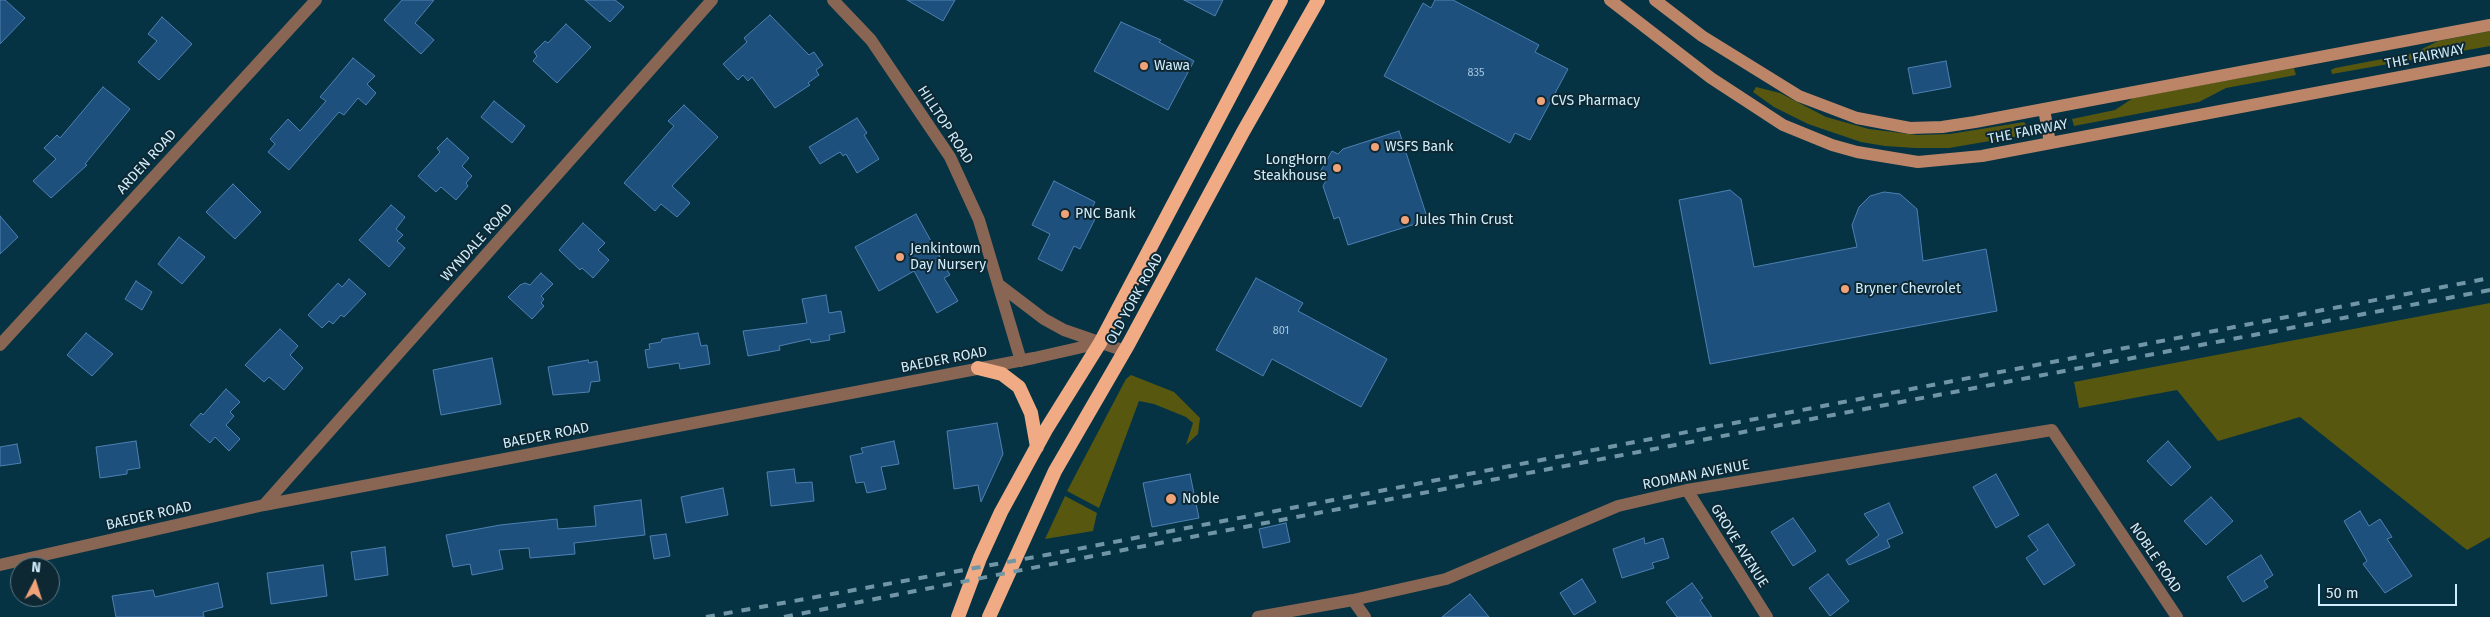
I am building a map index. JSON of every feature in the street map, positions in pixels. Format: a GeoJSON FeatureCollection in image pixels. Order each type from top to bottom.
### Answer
{"type":"FeatureCollection","features":[{"type":"Feature","properties":{"kind":"highway","name":"OLD YORK ROAD"},"geometry":{"type":"LineString","coordinates":[[958,617],[980,558],[1001,512],[1100,344],[1282,0]]}},
{"type":"Feature","properties":{"kind":"highway","name":"OLD YORK ROAD"},"geometry":{"type":"LineString","coordinates":[[989,617],[1032,520],[1062,459],[1125,351],[1243,132],[1318,0]]}},
{"type":"Feature","properties":{"kind":"highway"},"geometry":{"type":"LineString","coordinates":[[978,368],[1002,374],[1020,387],[1031,413],[1037,448]]}},
{"type":"Feature","properties":{"kind":"main road","name":"THE FAIRWAY"},"geometry":{"type":"LineString","coordinates":[[1610,0],[1686,60],[1756,109],[1783,125],[1832,145],[1887,158],[1918,162],[1982,156],[2490,60]]}},
{"type":"Feature","properties":{"kind":"main road","name":"THE FAIRWAY"},"geometry":{"type":"LineString","coordinates":[[1655,0],[1702,36],[1777,84],[1828,109],[1887,125],[1942,127],[2490,25]]}},
{"type":"Feature","properties":{"kind":"main road"},"geometry":{"type":"LineString","coordinates":[[2044,109],[2050,143]]}},
{"type":"Feature","properties":{"kind":"street","name":"ARDEN ROAD"},"geometry":{"type":"LineString","coordinates":[[0,345],[316,0]]}},
{"type":"Feature","properties":{"kind":"street","name":"WYNDALE ROAD"},"geometry":{"type":"LineString","coordinates":[[264,505],[712,0]]}},
{"type":"Feature","properties":{"kind":"street","name":"HILLTOP ROAD"},"geometry":{"type":"LineString","coordinates":[[833,0],[872,40],[950,157],[978,220],[1021,361]]}},
{"type":"Feature","properties":{"kind":"street"},"geometry":{"type":"LineString","coordinates":[[998,284],[1044,319],[1064,330],[1100,344],[1125,351]]}},
{"type":"Feature","properties":{"kind":"street","name":"BAEDER ROAD"},"geometry":{"type":"LineString","coordinates":[[0,565],[264,505],[1021,361],[1100,344]]}},
{"type":"Feature","properties":{"kind":"street","name":"RODMAN AVENUE"},"geometry":{"type":"LineString","coordinates":[[1258,617],[1353,600],[1446,579],[1618,506],[1687,490],[2052,430],[2109,516]]}},
{"type":"Feature","properties":{"kind":"street","name":"GROVE AVENUE"},"geometry":{"type":"LineString","coordinates":[[1687,490],[1767,617]]}},
{"type":"Feature","properties":{"kind":"street","name":"NOBLE ROAD"},"geometry":{"type":"LineString","coordinates":[[2109,516],[2177,617]]}},
{"type":"Feature","properties":{"kind":"street"},"geometry":{"type":"LineString","coordinates":[[1353,600],[1364,617]]}},
{"type":"Feature","properties":{"kind":"shaded area"},"geometry":{"type":"Polygon","coordinates":[[[2490,31],[2490,46],[2332,74],[2331,70],[2335,68],[2414,53],[2438,41],[2490,31]]]}},
{"type":"Feature","properties":{"kind":"shaded area"},"geometry":{"type":"Polygon","coordinates":[[[2294,68],[2296,75],[2226,88],[2199,102],[2074,126],[2072,119],[2115,110],[2133,98],[2294,68]]]}},
{"type":"Feature","properties":{"kind":"shaded area"},"geometry":{"type":"Polygon","coordinates":[[[1756,87],[1780,93],[1826,117],[1869,129],[1917,135],[1950,134],[2024,122],[2028,127],[2025,135],[1949,148],[1885,146],[1861,142],[1808,124],[1774,107],[1753,92],[1756,87]]]}},
{"type":"Feature","properties":{"kind":"shaded area"},"geometry":{"type":"Polygon","coordinates":[[[2490,303],[2490,537],[2467,550],[2300,417],[2218,441],[2177,390],[2079,408],[2074,382],[2490,303]]]}},
{"type":"Feature","properties":{"kind":"shaded area"},"geometry":{"type":"Polygon","coordinates":[[[1131,375],[1174,392],[1200,418],[1198,434],[1186,445],[1193,423],[1186,417],[1154,404],[1139,401],[1099,508],[1067,491],[1126,379],[1131,375]]]}},
{"type":"Feature","properties":{"kind":"shaded area"},"geometry":{"type":"Polygon","coordinates":[[[1065,496],[1097,513],[1093,531],[1045,539],[1065,496]]]}},
{"type":"Feature","properties":{"kind":"building"},"geometry":{"type":"Polygon","coordinates":[[[0,0],[5,0],[25,18],[0,44],[0,0]]]}},
{"type":"Feature","properties":{"kind":"building"},"geometry":{"type":"Polygon","coordinates":[[[402,0],[434,0],[415,23],[434,40],[421,54],[384,20],[402,0]]]}},
{"type":"Feature","properties":{"kind":"building"},"geometry":{"type":"Polygon","coordinates":[[[585,0],[615,0],[624,7],[610,22],[585,0]]]}},
{"type":"Feature","properties":{"kind":"building"},"geometry":{"type":"Polygon","coordinates":[[[907,0],[955,0],[943,21],[907,0]]]}},
{"type":"Feature","properties":{"kind":"building"},"geometry":{"type":"Polygon","coordinates":[[[1184,0],[1223,0],[1215,16],[1184,0]]]}},
{"type":"Feature","properties":{"kind":"building","name":"CVS Pharmacy"},"geometry":{"type":"Polygon","coordinates":[[[1435,0],[1453,0],[1539,45],[1535,52],[1568,69],[1530,140],[1515,133],[1510,143],[1384,76],[1423,3],[1431,8],[1435,0]]]}},
{"type":"Feature","properties":{"kind":"building"},"geometry":{"type":"Polygon","coordinates":[[[770,15],[809,55],[814,52],[823,65],[816,70],[819,75],[808,83],[810,85],[775,108],[752,77],[748,81],[743,75],[738,80],[723,64],[747,42],[744,38],[770,15]]]}},
{"type":"Feature","properties":{"kind":"building"},"geometry":{"type":"Polygon","coordinates":[[[162,17],[192,44],[159,80],[138,62],[157,41],[148,34],[162,17]]]}},
{"type":"Feature","properties":{"kind":"building","name":"Wawa"},"geometry":{"type":"Polygon","coordinates":[[[1121,22],[1161,40],[1159,42],[1194,61],[1168,110],[1094,71],[1121,22]]]}},
{"type":"Feature","properties":{"kind":"building"},"geometry":{"type":"Polygon","coordinates":[[[566,24],[591,47],[557,83],[533,61],[537,56],[534,52],[545,41],[548,43],[566,24]]]}},
{"type":"Feature","properties":{"kind":"building"},"geometry":{"type":"Polygon","coordinates":[[[353,58],[375,76],[367,84],[376,93],[366,105],[358,98],[344,115],[339,112],[289,170],[268,152],[275,144],[270,139],[288,119],[300,131],[326,101],[320,97],[353,58]]]}},
{"type":"Feature","properties":{"kind":"building"},"geometry":{"type":"Polygon","coordinates":[[[1946,61],[1951,87],[1913,94],[1908,68],[1946,61]]]}},
{"type":"Feature","properties":{"kind":"building"},"geometry":{"type":"Polygon","coordinates":[[[103,87],[130,109],[85,164],[87,165],[51,198],[33,181],[56,159],[44,148],[57,135],[60,138],[103,87]]]}},
{"type":"Feature","properties":{"kind":"building"},"geometry":{"type":"Polygon","coordinates":[[[494,101],[525,126],[512,143],[481,117],[494,101]]]}},
{"type":"Feature","properties":{"kind":"building"},"geometry":{"type":"Polygon","coordinates":[[[684,105],[718,137],[672,186],[690,203],[677,217],[661,204],[655,211],[624,183],[674,126],[668,121],[684,105]]]}},
{"type":"Feature","properties":{"kind":"building"},"geometry":{"type":"Polygon","coordinates":[[[857,118],[867,133],[864,135],[879,159],[857,173],[846,154],[843,156],[840,152],[820,164],[809,147],[857,118]]]}},
{"type":"Feature","properties":{"kind":"building"},"geometry":{"type":"Polygon","coordinates":[[[1399,131],[1428,220],[1348,245],[1339,217],[1334,219],[1323,186],[1328,177],[1320,172],[1332,151],[1338,154],[1343,149],[1399,131]]]}},
{"type":"Feature","properties":{"kind":"building"},"geometry":{"type":"Polygon","coordinates":[[[447,138],[469,158],[462,166],[472,176],[466,183],[468,186],[456,200],[441,187],[436,192],[418,176],[440,152],[437,148],[447,138]]]}},
{"type":"Feature","properties":{"kind":"building","name":"PNC Bank"},"geometry":{"type":"Polygon","coordinates":[[[1054,181],[1095,202],[1090,212],[1097,215],[1080,249],[1074,246],[1062,271],[1038,259],[1050,234],[1032,225],[1054,181]]]}},
{"type":"Feature","properties":{"kind":"building"},"geometry":{"type":"Polygon","coordinates":[[[233,184],[261,212],[235,239],[206,212],[233,184]]]}},
{"type":"Feature","properties":{"kind":"building","name":"Bryner Chevrolet"},"geometry":{"type":"Polygon","coordinates":[[[1730,190],[1741,199],[1754,267],[1857,247],[1852,225],[1859,207],[1870,196],[1884,192],[1900,194],[1917,209],[1923,261],[1986,249],[1997,311],[1710,364],[1679,200],[1730,190]]]}},
{"type":"Feature","properties":{"kind":"building"},"geometry":{"type":"Polygon","coordinates":[[[391,205],[405,217],[396,229],[403,235],[397,241],[405,248],[389,267],[359,240],[391,205]]]}},
{"type":"Feature","properties":{"kind":"building","name":"Jenkintown Day Nursery"},"geometry":{"type":"Polygon","coordinates":[[[916,214],[950,275],[944,278],[958,301],[937,313],[914,271],[879,291],[855,247],[916,214]]]}},
{"type":"Feature","properties":{"kind":"building"},"geometry":{"type":"Polygon","coordinates":[[[0,216],[18,237],[0,254],[0,216]]]}},
{"type":"Feature","properties":{"kind":"building"},"geometry":{"type":"Polygon","coordinates":[[[583,223],[605,243],[598,250],[609,260],[593,278],[582,268],[580,270],[559,250],[583,223]]]}},
{"type":"Feature","properties":{"kind":"building"},"geometry":{"type":"Polygon","coordinates":[[[179,237],[205,257],[182,284],[158,264],[179,237]]]}},
{"type":"Feature","properties":{"kind":"building"},"geometry":{"type":"Polygon","coordinates":[[[541,273],[553,284],[541,296],[544,299],[541,303],[544,306],[532,319],[508,297],[520,285],[525,283],[530,285],[541,273]]]}},
{"type":"Feature","properties":{"kind":"building"},"geometry":{"type":"Polygon","coordinates":[[[1256,278],[1303,303],[1298,311],[1387,359],[1361,407],[1272,359],[1263,376],[1216,350],[1256,278]]]}},
{"type":"Feature","properties":{"kind":"building"},"geometry":{"type":"Polygon","coordinates":[[[349,279],[366,294],[344,317],[341,315],[333,324],[329,321],[322,328],[308,315],[338,283],[342,287],[349,279]]]}},
{"type":"Feature","properties":{"kind":"building"},"geometry":{"type":"Polygon","coordinates":[[[136,281],[152,292],[142,310],[125,299],[136,281]]]}},
{"type":"Feature","properties":{"kind":"building"},"geometry":{"type":"Polygon","coordinates":[[[826,295],[829,313],[841,311],[845,332],[829,335],[830,340],[811,343],[810,339],[779,346],[780,350],[748,356],[743,331],[807,323],[802,299],[826,295]]]}},
{"type":"Feature","properties":{"kind":"building"},"geometry":{"type":"Polygon","coordinates":[[[280,329],[298,346],[290,355],[303,368],[284,390],[269,377],[264,382],[245,365],[280,329]]]}},
{"type":"Feature","properties":{"kind":"building"},"geometry":{"type":"Polygon","coordinates":[[[86,333],[113,354],[92,376],[67,355],[86,333]]]}},
{"type":"Feature","properties":{"kind":"building"},"geometry":{"type":"Polygon","coordinates":[[[698,333],[701,346],[707,345],[710,364],[680,369],[679,363],[648,368],[645,350],[650,349],[649,344],[661,342],[662,339],[698,333]]]}},
{"type":"Feature","properties":{"kind":"building"},"geometry":{"type":"Polygon","coordinates":[[[492,358],[501,404],[441,415],[433,370],[492,358]]]}},
{"type":"Feature","properties":{"kind":"building"},"geometry":{"type":"Polygon","coordinates":[[[588,360],[589,363],[597,361],[600,381],[591,382],[589,392],[553,395],[548,367],[588,360]]]}},
{"type":"Feature","properties":{"kind":"building"},"geometry":{"type":"Polygon","coordinates":[[[226,389],[240,402],[230,412],[234,416],[226,425],[240,439],[229,451],[215,437],[210,443],[190,425],[201,413],[203,415],[226,389]]]}},
{"type":"Feature","properties":{"kind":"building"},"geometry":{"type":"Polygon","coordinates":[[[997,423],[1003,454],[981,502],[978,485],[954,489],[947,431],[997,423]]]}},
{"type":"Feature","properties":{"kind":"building"},"geometry":{"type":"Polygon","coordinates":[[[136,441],[140,468],[127,470],[127,474],[100,478],[96,447],[136,441]]]}},
{"type":"Feature","properties":{"kind":"building"},"geometry":{"type":"Polygon","coordinates":[[[894,441],[899,464],[881,467],[886,489],[867,493],[864,482],[856,483],[850,456],[863,453],[861,448],[894,441]]]}},
{"type":"Feature","properties":{"kind":"building"},"geometry":{"type":"Polygon","coordinates":[[[2168,441],[2191,467],[2171,486],[2147,461],[2168,441]]]}},
{"type":"Feature","properties":{"kind":"building"},"geometry":{"type":"Polygon","coordinates":[[[17,444],[21,463],[0,466],[0,447],[17,444]]]}},
{"type":"Feature","properties":{"kind":"building"},"geometry":{"type":"Polygon","coordinates":[[[794,469],[796,483],[812,482],[814,501],[771,506],[767,472],[794,469]]]}},
{"type":"Feature","properties":{"kind":"building"},"geometry":{"type":"Polygon","coordinates":[[[1190,474],[1199,518],[1152,527],[1143,483],[1190,474]]]}},
{"type":"Feature","properties":{"kind":"building"},"geometry":{"type":"Polygon","coordinates":[[[1996,474],[2019,515],[1996,528],[1973,487],[1996,474]]]}},
{"type":"Feature","properties":{"kind":"building"},"geometry":{"type":"Polygon","coordinates":[[[723,488],[728,515],[686,523],[681,497],[723,488]]]}},
{"type":"Feature","properties":{"kind":"building"},"geometry":{"type":"Polygon","coordinates":[[[2211,497],[2233,521],[2206,545],[2184,521],[2211,497]]]}},
{"type":"Feature","properties":{"kind":"building"},"geometry":{"type":"Polygon","coordinates":[[[641,500],[645,535],[574,543],[575,554],[530,558],[529,548],[499,550],[503,569],[472,575],[470,564],[453,567],[446,535],[500,525],[557,519],[558,529],[596,526],[594,506],[641,500]]]}},
{"type":"Feature","properties":{"kind":"building"},"geometry":{"type":"Polygon","coordinates":[[[1889,503],[1903,533],[1887,540],[1890,547],[1849,565],[1846,560],[1879,535],[1864,514],[1889,503]]]}},
{"type":"Feature","properties":{"kind":"building"},"geometry":{"type":"Polygon","coordinates":[[[2360,511],[2369,526],[2380,519],[2392,537],[2387,539],[2412,576],[2385,593],[2363,564],[2367,561],[2344,521],[2360,511]]]}},
{"type":"Feature","properties":{"kind":"building"},"geometry":{"type":"Polygon","coordinates":[[[1793,518],[1816,551],[1793,566],[1771,532],[1793,518]]]}},
{"type":"Feature","properties":{"kind":"building"},"geometry":{"type":"Polygon","coordinates":[[[1286,523],[1290,542],[1263,548],[1259,529],[1286,523]]]}},
{"type":"Feature","properties":{"kind":"building"},"geometry":{"type":"Polygon","coordinates":[[[2048,524],[2075,565],[2044,585],[2026,558],[2038,550],[2028,536],[2048,524]]]}},
{"type":"Feature","properties":{"kind":"building"},"geometry":{"type":"Polygon","coordinates":[[[666,534],[670,556],[654,559],[650,536],[666,534]]]}},
{"type":"Feature","properties":{"kind":"building"},"geometry":{"type":"Polygon","coordinates":[[[1644,538],[1645,544],[1663,538],[1669,558],[1652,563],[1654,568],[1622,578],[1613,549],[1644,538]]]}},
{"type":"Feature","properties":{"kind":"building"},"geometry":{"type":"Polygon","coordinates":[[[385,547],[388,575],[355,580],[351,552],[385,547]]]}},
{"type":"Feature","properties":{"kind":"building"},"geometry":{"type":"Polygon","coordinates":[[[2261,555],[2273,575],[2264,581],[2268,587],[2243,602],[2227,577],[2261,555]]]}},
{"type":"Feature","properties":{"kind":"building"},"geometry":{"type":"Polygon","coordinates":[[[323,565],[327,596],[271,604],[267,573],[323,565]]]}},
{"type":"Feature","properties":{"kind":"building"},"geometry":{"type":"Polygon","coordinates":[[[1828,574],[1849,601],[1830,616],[1809,588],[1828,574]]]}},
{"type":"Feature","properties":{"kind":"building"},"geometry":{"type":"Polygon","coordinates":[[[1582,579],[1596,602],[1574,615],[1560,593],[1582,579]]]}},
{"type":"Feature","properties":{"kind":"building"},"geometry":{"type":"Polygon","coordinates":[[[218,583],[223,607],[203,612],[204,617],[116,617],[112,596],[153,590],[155,597],[218,583]]]}},
{"type":"Feature","properties":{"kind":"building"},"geometry":{"type":"Polygon","coordinates":[[[1692,583],[1703,598],[1700,600],[1712,617],[1677,617],[1666,602],[1692,583]]]}},
{"type":"Feature","properties":{"kind":"building"},"geometry":{"type":"Polygon","coordinates":[[[1470,594],[1489,617],[1442,617],[1470,594]]]}},
{"type":"Feature","properties":{"kind":"railway"},"geometry":{"type":"LineString","coordinates":[[706,617],[1046,555],[2490,278]]}},
{"type":"Feature","properties":{"kind":"railway"},"geometry":{"type":"LineString","coordinates":[[784,617],[1118,551],[2490,290]]}},
{"type":"Feature","properties":{"kind":"place","name":"Wawa"},"geometry":{"type":"Point","coordinates":[1144,66]}},
{"type":"Feature","properties":{"kind":"place","name":"CVS Pharmacy"},"geometry":{"type":"Point","coordinates":[1541,101]}},
{"type":"Feature","properties":{"kind":"place","name":"WSFS Bank"},"geometry":{"type":"Point","coordinates":[1375,147]}},
{"type":"Feature","properties":{"kind":"place","name":"LongHorn Steakhouse"},"geometry":{"type":"Point","coordinates":[1337,168]}},
{"type":"Feature","properties":{"kind":"place","name":"PNC Bank"},"geometry":{"type":"Point","coordinates":[1065,214]}},
{"type":"Feature","properties":{"kind":"place","name":"Jules Thin Crust"},"geometry":{"type":"Point","coordinates":[1405,220]}},
{"type":"Feature","properties":{"kind":"place","name":"Jenkintown Day Nursery"},"geometry":{"type":"Point","coordinates":[900,257]}},
{"type":"Feature","properties":{"kind":"place","name":"Bryner Chevrolet"},"geometry":{"type":"Point","coordinates":[1845,289]}},
{"type":"Feature","properties":{"kind":"place","name":"Noble"},"geometry":{"type":"Point","coordinates":[1171,499]}}]}
